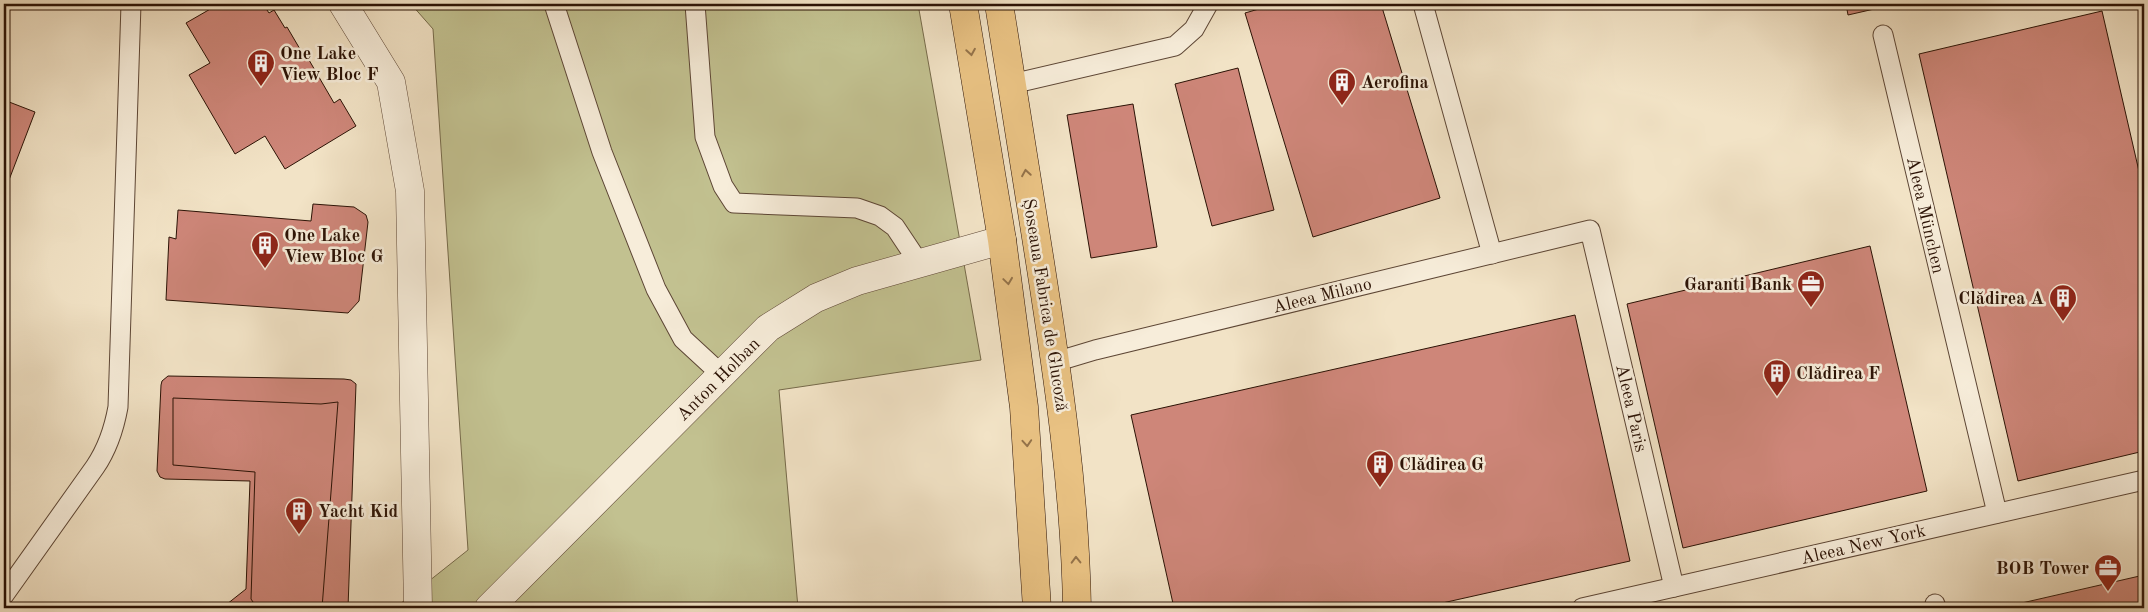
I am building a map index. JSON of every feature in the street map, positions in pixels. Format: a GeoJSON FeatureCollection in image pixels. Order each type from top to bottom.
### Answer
{"type":"FeatureCollection","features":[{"type":"Feature","properties":{"kind":"main road","name":"Șoseaua Fabrica de Glucoză"},"geometry":{"type":"LineString","coordinates":[[963,4],[1002,240],[1024,407],[1037,608]]}},
{"type":"Feature","properties":{"kind":"main road","name":"Șoseaua Fabrica de Glucoză"},"geometry":{"type":"LineString","coordinates":[[1000,4],[1056,362],[1069,460],[1076,540],[1077,608]]}},
{"type":"Feature","properties":{"kind":"street"},"geometry":{"type":"LineString","coordinates":[[343,4],[391,82],[410,191],[418,608]]}},
{"type":"Feature","properties":{"kind":"street","name":"Anton Holban"},"geometry":{"type":"LineString","coordinates":[[489,608],[768,328],[816,298],[857,281],[1002,240]]}},
{"type":"Feature","properties":{"kind":"lane"},"geometry":{"type":"LineString","coordinates":[[4,595],[95,467],[107,448],[114,427],[118,407],[131,4]]}},
{"type":"Feature","properties":{"kind":"lane"},"geometry":{"type":"LineString","coordinates":[[554,4],[602,152],[656,289],[683,339],[722,375]]}},
{"type":"Feature","properties":{"kind":"lane"},"geometry":{"type":"LineString","coordinates":[[695,4],[705,137],[723,186],[734,203],[857,208],[880,216],[895,227],[919,264]]}},
{"type":"Feature","properties":{"kind":"lane"},"geometry":{"type":"LineString","coordinates":[[1012,84],[1175,46],[1194,30],[1208,4]]}},
{"type":"Feature","properties":{"kind":"lane"},"geometry":{"type":"LineString","coordinates":[[1423,4],[1492,254]]}},
{"type":"Feature","properties":{"kind":"lane","name":"Aleea München"},"geometry":{"type":"LineString","coordinates":[[1883,35],[1997,513]]}},
{"type":"Feature","properties":{"kind":"lane","name":"Aleea Milano"},"geometry":{"type":"LineString","coordinates":[[1056,362],[1104,347],[1590,230]]}},
{"type":"Feature","properties":{"kind":"lane","name":"Aleea Paris"},"geometry":{"type":"LineString","coordinates":[[1590,230],[1674,587]]}},
{"type":"Feature","properties":{"kind":"lane","name":"Aleea New York"},"geometry":{"type":"LineString","coordinates":[[1582,608],[2144,480]]}},
{"type":"Feature","properties":{"kind":"shaded area"},"geometry":{"type":"Polygon","coordinates":[[[411,4],[918,4],[981,360],[779,390],[798,608],[395,608],[468,550],[433,29],[411,4]]]}},
{"type":"Feature","properties":{"kind":"building","name":"One Lake View Bloc F"},"geometry":{"type":"Polygon","coordinates":[[[219,4],[263,4],[269,13],[274,10],[285,28],[287,27],[307,61],[309,60],[334,103],[340,99],[356,126],[285,169],[265,136],[235,154],[189,75],[210,63],[186,23],[219,4]]]}},
{"type":"Feature","properties":{"kind":"building","name":"Aerofina"},"geometry":{"type":"Polygon","coordinates":[[[1276,4],[1381,4],[1440,198],[1313,237],[1245,13],[1276,4]]]}},
{"type":"Feature","properties":{"kind":"building"},"geometry":{"type":"Polygon","coordinates":[[[1846,4],[1896,4],[1848,15],[1846,4]]]}},
{"type":"Feature","properties":{"kind":"building","name":"Clădirea A"},"geometry":{"type":"Polygon","coordinates":[[[2102,11],[2144,193],[2144,451],[2018,481],[1919,54],[2102,11]]]}},
{"type":"Feature","properties":{"kind":"building"},"geometry":{"type":"Polygon","coordinates":[[[1238,68],[1274,210],[1212,226],[1175,84],[1238,68]]]}},
{"type":"Feature","properties":{"kind":"building"},"geometry":{"type":"Polygon","coordinates":[[[4,100],[35,112],[4,193],[4,100]]]}},
{"type":"Feature","properties":{"kind":"building"},"geometry":{"type":"Polygon","coordinates":[[[1133,104],[1157,247],[1091,258],[1067,115],[1133,104]]]}},
{"type":"Feature","properties":{"kind":"building","name":"One Lake View Bloc G"},"geometry":{"type":"Polygon","coordinates":[[[313,204],[354,207],[366,215],[368,222],[359,301],[348,313],[166,300],[169,237],[176,239],[178,210],[311,221],[313,204]]]}},
{"type":"Feature","properties":{"kind":"building","name":"Clădirea F"},"geometry":{"type":"Polygon","coordinates":[[[1870,246],[1927,491],[1683,548],[1627,304],[1870,246]]]}},
{"type":"Feature","properties":{"kind":"building","name":"Clădirea G"},"geometry":{"type":"Polygon","coordinates":[[[1575,315],[1630,561],[1420,608],[1174,608],[1131,415],[1575,315]]]}},
{"type":"Feature","properties":{"kind":"building","name":"Yacht Kid"},"geometry":{"type":"Polygon","coordinates":[[[168,376],[344,379],[351,380],[356,384],[348,608],[222,608],[246,589],[250,481],[165,479],[160,477],[157,471],[161,385],[162,381],[168,376]]]}},
{"type":"Feature","properties":{"kind":"building","name":"Yacht Kid"},"geometry":{"type":"Polygon","coordinates":[[[173,398],[321,404],[338,402],[322,608],[257,608],[251,599],[255,472],[173,465],[173,398]]]}},
{"type":"Feature","properties":{"kind":"building","name":"BOB Tower"},"geometry":{"type":"Polygon","coordinates":[[[2144,575],[2144,608],[2000,608],[2144,575]]]}},
{"type":"Feature","properties":{"kind":"place","name":"One Lake View Bloc F"},"geometry":{"type":"Point","coordinates":[261,87]}},
{"type":"Feature","properties":{"kind":"place","name":"Aerofina"},"geometry":{"type":"Point","coordinates":[1342,106]}},
{"type":"Feature","properties":{"kind":"place","name":"One Lake View Bloc G"},"geometry":{"type":"Point","coordinates":[265,269]}},
{"type":"Feature","properties":{"kind":"place","name":"Garanti Bank"},"geometry":{"type":"Point","coordinates":[1811,308]}},
{"type":"Feature","properties":{"kind":"place","name":"Clădirea A"},"geometry":{"type":"Point","coordinates":[2063,322]}},
{"type":"Feature","properties":{"kind":"place","name":"Clădirea F"},"geometry":{"type":"Point","coordinates":[1777,397]}},
{"type":"Feature","properties":{"kind":"place","name":"Clădirea G"},"geometry":{"type":"Point","coordinates":[1380,488]}},
{"type":"Feature","properties":{"kind":"place","name":"Yacht Kid"},"geometry":{"type":"Point","coordinates":[299,535]}},
{"type":"Feature","properties":{"kind":"place","name":"BOB Tower"},"geometry":{"type":"Point","coordinates":[2108,592]}}]}
